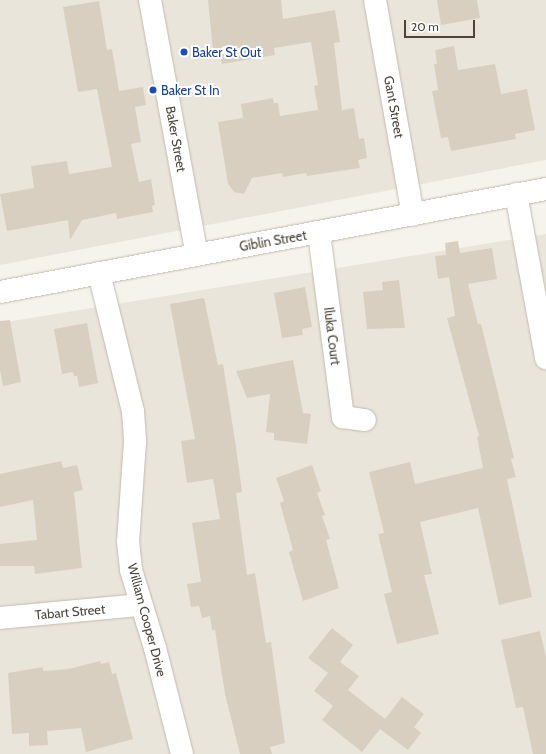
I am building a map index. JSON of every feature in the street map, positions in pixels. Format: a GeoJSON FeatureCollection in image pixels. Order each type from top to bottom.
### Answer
{"type":"FeatureCollection","features":[{"type":"Feature","properties":{"kind":"street","name":"Baker Street"},"geometry":{"type":"LineString","coordinates":[[150,0],[197,255]]}},
{"type":"Feature","properties":{"kind":"street","name":"Gant Street"},"geometry":{"type":"LineString","coordinates":[[375,0],[413,215]]}},
{"type":"Feature","properties":{"kind":"street","name":"Giblin Street"},"geometry":{"type":"LineString","coordinates":[[0,292],[546,189]]}},
{"type":"Feature","properties":{"kind":"street"},"geometry":{"type":"LineString","coordinates":[[516,194],[546,358]]}},
{"type":"Feature","properties":{"kind":"street","name":"Iluka Court"},"geometry":{"type":"LineString","coordinates":[[319,232],[343,417],[365,420]]}},
{"type":"Feature","properties":{"kind":"street","name":"William Cooper Drive"},"geometry":{"type":"LineString","coordinates":[[99,273],[133,412],[136,442],[128,541],[131,570],[155,648],[182,754]]}},
{"type":"Feature","properties":{"kind":"street","name":"Tabart Street"},"geometry":{"type":"LineString","coordinates":[[0,618],[141,605]]}},
{"type":"Feature","properties":{"kind":"shaded area"},"geometry":{"type":"Polygon","coordinates":[[[0,0],[546,0],[546,160],[0,265],[0,0]]]}},
{"type":"Feature","properties":{"kind":"shaded area"},"geometry":{"type":"Polygon","coordinates":[[[546,234],[546,754],[0,754],[0,323],[546,234]]]}},
{"type":"Feature","properties":{"kind":"building"},"geometry":{"type":"Polygon","coordinates":[[[208,0],[281,0],[283,19],[335,10],[340,42],[334,43],[342,110],[354,108],[359,139],[364,138],[367,158],[358,160],[360,168],[307,176],[306,173],[283,177],[282,173],[252,178],[244,194],[234,192],[228,184],[218,122],[243,118],[241,104],[273,98],[274,103],[278,103],[280,116],[318,110],[314,86],[318,85],[311,42],[274,48],[275,55],[222,64],[219,50],[213,51],[208,0]]]}},
{"type":"Feature","properties":{"kind":"building"},"geometry":{"type":"Polygon","coordinates":[[[437,0],[477,0],[480,18],[441,25],[437,0]]]}},
{"type":"Feature","properties":{"kind":"building"},"geometry":{"type":"Polygon","coordinates":[[[99,1],[107,50],[112,49],[119,91],[143,87],[146,105],[135,107],[141,142],[131,144],[139,182],[151,179],[155,205],[152,206],[153,212],[117,219],[116,213],[82,220],[70,240],[68,220],[7,231],[0,194],[34,188],[31,166],[67,161],[69,174],[112,167],[97,89],[78,92],[63,7],[99,1]]]}},
{"type":"Feature","properties":{"kind":"building"},"geometry":{"type":"Polygon","coordinates":[[[454,46],[458,70],[495,64],[501,94],[527,89],[535,130],[515,134],[516,139],[451,151],[448,137],[441,138],[432,91],[438,90],[434,64],[437,64],[435,50],[454,46]]]}},
{"type":"Feature","properties":{"kind":"building"},"geometry":{"type":"Polygon","coordinates":[[[458,241],[460,253],[492,248],[497,279],[468,284],[478,324],[481,324],[514,458],[511,459],[516,477],[507,479],[532,597],[499,605],[478,508],[420,522],[432,574],[424,575],[439,634],[397,644],[384,594],[392,592],[378,534],[384,533],[369,472],[410,462],[415,484],[483,468],[477,437],[479,436],[447,318],[455,316],[449,277],[438,279],[435,256],[446,255],[445,243],[458,241]]]}},
{"type":"Feature","properties":{"kind":"building"},"geometry":{"type":"Polygon","coordinates":[[[399,280],[405,328],[367,329],[363,292],[383,290],[382,282],[399,280]]]}},
{"type":"Feature","properties":{"kind":"building"},"geometry":{"type":"Polygon","coordinates":[[[305,287],[312,327],[302,329],[303,335],[282,338],[274,293],[305,287]]]}},
{"type":"Feature","properties":{"kind":"building"},"geometry":{"type":"Polygon","coordinates":[[[204,298],[218,365],[223,364],[236,447],[242,492],[236,493],[247,575],[255,573],[266,643],[271,642],[285,743],[270,747],[272,754],[240,754],[225,694],[215,630],[212,630],[210,616],[202,618],[199,606],[191,607],[187,584],[201,582],[192,523],[220,519],[213,479],[187,483],[181,441],[195,439],[170,304],[204,298]]]}},
{"type":"Feature","properties":{"kind":"building"},"geometry":{"type":"Polygon","coordinates":[[[10,320],[21,382],[3,386],[0,370],[0,321],[10,320]]]}},
{"type":"Feature","properties":{"kind":"building"},"geometry":{"type":"Polygon","coordinates":[[[87,323],[98,383],[79,387],[77,376],[74,376],[73,372],[62,374],[54,329],[87,323]]]}},
{"type":"Feature","properties":{"kind":"building"},"geometry":{"type":"Polygon","coordinates":[[[293,360],[303,413],[311,414],[307,444],[274,440],[274,433],[266,432],[270,394],[247,398],[236,371],[293,360]]]}},
{"type":"Feature","properties":{"kind":"building"},"geometry":{"type":"Polygon","coordinates":[[[61,461],[63,468],[77,465],[83,490],[74,492],[82,568],[35,574],[34,566],[0,566],[0,544],[37,540],[33,500],[0,507],[0,474],[61,461]]]}},
{"type":"Feature","properties":{"kind":"building"},"geometry":{"type":"Polygon","coordinates":[[[312,465],[321,491],[317,493],[325,515],[322,516],[330,539],[326,540],[339,588],[303,601],[289,552],[293,550],[280,503],[284,501],[276,478],[312,465]]]}},
{"type":"Feature","properties":{"kind":"building"},"geometry":{"type":"Polygon","coordinates":[[[332,628],[353,645],[340,662],[359,676],[348,690],[385,719],[402,697],[424,714],[414,727],[421,733],[408,750],[380,729],[362,752],[322,720],[333,706],[314,691],[328,673],[308,658],[332,628]]]}},
{"type":"Feature","properties":{"kind":"building"},"geometry":{"type":"Polygon","coordinates":[[[540,631],[546,657],[546,754],[533,754],[523,707],[516,708],[501,640],[540,631]]]}},
{"type":"Feature","properties":{"kind":"building"},"geometry":{"type":"Polygon","coordinates":[[[100,661],[101,664],[109,662],[112,674],[116,673],[133,739],[86,752],[81,728],[47,731],[48,745],[29,746],[29,733],[12,734],[8,673],[43,667],[43,671],[69,669],[100,661]]]}},
{"type":"Feature","properties":{"kind":"place","name":"Baker St Out"},"geometry":{"type":"Point","coordinates":[184,52]}},
{"type":"Feature","properties":{"kind":"place","name":"Baker St In"},"geometry":{"type":"Point","coordinates":[153,90]}}]}
